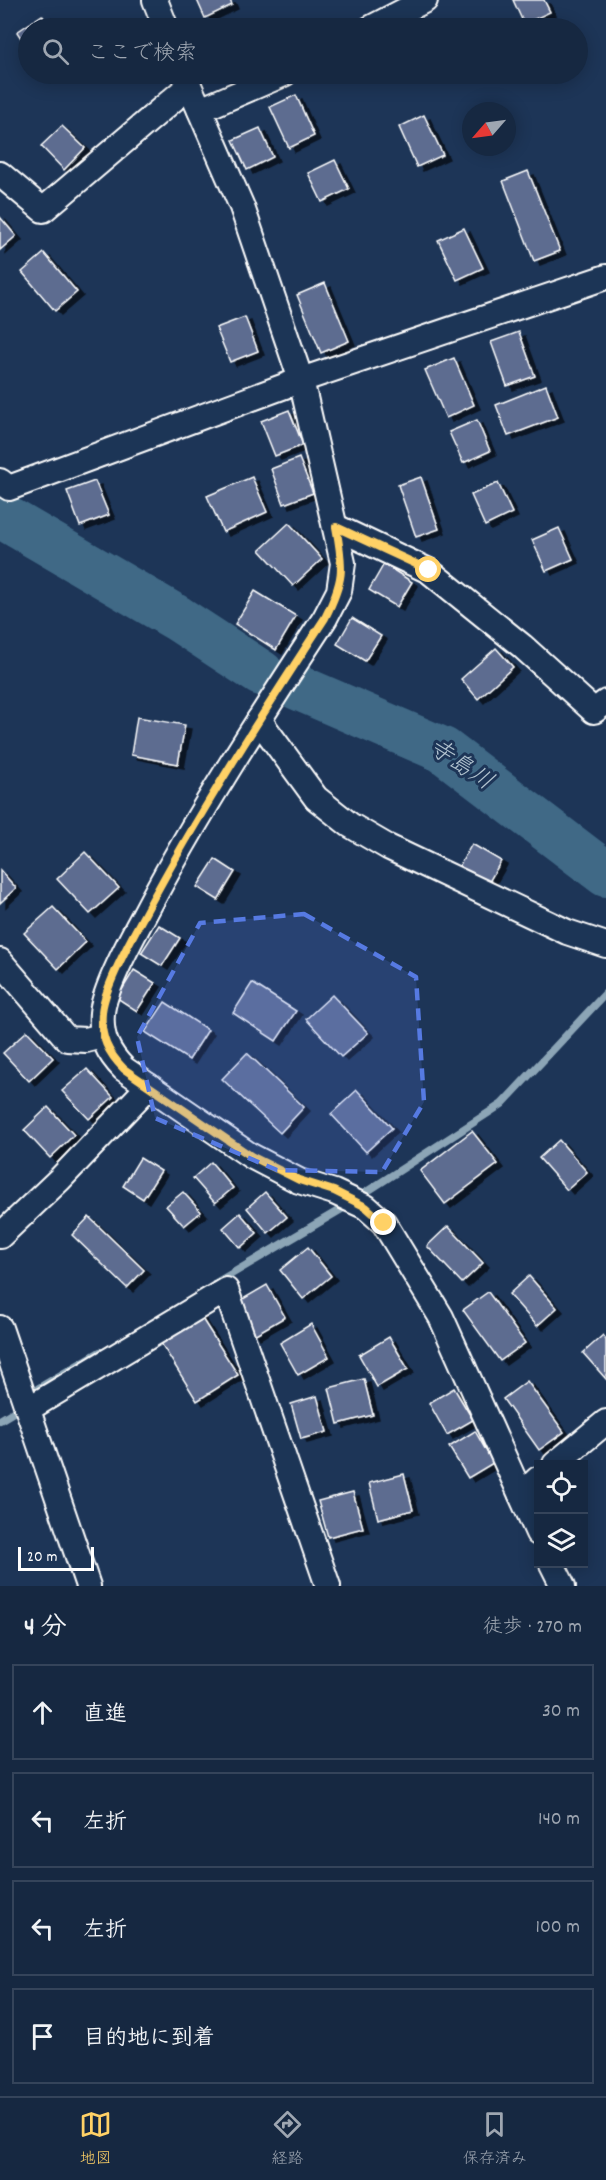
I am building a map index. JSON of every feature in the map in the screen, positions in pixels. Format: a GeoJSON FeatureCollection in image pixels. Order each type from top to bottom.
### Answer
{"type":"FeatureCollection","features":[{"type":"Feature","properties":{"kind":"street"},"geometry":{"type":"LineString","coordinates":[[155,0],[162,18]]}},
{"type":"Feature","properties":{"kind":"street"},"geometry":{"type":"LineString","coordinates":[[390,18],[425,0]]}},
{"type":"Feature","properties":{"kind":"street"},"geometry":{"type":"LineString","coordinates":[[0,174],[43,210],[182,84]]}},
{"type":"Feature","properties":{"kind":"street"},"geometry":{"type":"LineString","coordinates":[[188,84],[242,207],[301,380],[343,563],[339,591],[325,618],[178,851],[123,955],[102,1011],[102,1036],[110,1055],[124,1069],[251,1156],[299,1180],[334,1191],[366,1207],[384,1223],[441,1317],[530,1487],[535,1514]]}},
{"type":"Feature","properties":{"kind":"street"},"geometry":{"type":"LineString","coordinates":[[201,110],[261,84]]}},
{"type":"Feature","properties":{"kind":"street"},"geometry":{"type":"LineString","coordinates":[[0,482],[9,489],[301,380],[606,277]]}},
{"type":"Feature","properties":{"kind":"street"},"geometry":{"type":"LineString","coordinates":[[336,527],[429,570],[522,646],[594,711],[606,702]]}},
{"type":"Feature","properties":{"kind":"street"},"geometry":{"type":"LineString","coordinates":[[259,720],[316,798],[350,825],[388,847],[567,932],[606,945]]}},
{"type":"Feature","properties":{"kind":"street"},"geometry":{"type":"LineString","coordinates":[[0,961],[67,1039],[86,1040],[102,1036]]}},
{"type":"Feature","properties":{"kind":"street"},"geometry":{"type":"LineString","coordinates":[[0,1236],[60,1179],[149,1086]]}},
{"type":"Feature","properties":{"kind":"street"},"geometry":{"type":"LineString","coordinates":[[28,1409],[226,1290],[328,1586]]}},
{"type":"Feature","properties":{"kind":"street"},"geometry":{"type":"LineString","coordinates":[[0,1328],[88,1586]]}},
{"type":"Feature","properties":{"kind":"street"},"geometry":{"type":"LineString","coordinates":[[560,1460],[606,1422]]}},
{"type":"Feature","properties":{"kind":"street"},"geometry":{"type":"LineString","coordinates":[[554,1568],[563,1586]]}},
{"type":"Feature","properties":{"kind":"highlighted area"},"geometry":{"type":"Polygon","coordinates":[[[304,914],[416,977],[424,1102],[382,1172],[277,1170],[155,1118],[137,1037],[200,923],[304,914]]]}},
{"type":"Feature","properties":{"kind":"building"},"geometry":{"type":"Polygon","coordinates":[[[197,0],[230,0],[232,5],[205,18],[197,0]]]}},
{"type":"Feature","properties":{"kind":"building"},"geometry":{"type":"Polygon","coordinates":[[[513,0],[544,0],[550,12],[537,18],[521,18],[513,0]]]}},
{"type":"Feature","properties":{"kind":"building"},"geometry":{"type":"Polygon","coordinates":[[[296,95],[314,136],[289,148],[270,107],[296,95]]]}},
{"type":"Feature","properties":{"kind":"building"},"geometry":{"type":"Polygon","coordinates":[[[424,115],[443,155],[417,167],[399,127],[424,115]]]}},
{"type":"Feature","properties":{"kind":"building"},"geometry":{"type":"Polygon","coordinates":[[[62,126],[85,148],[64,170],[41,146],[62,126]]]}},
{"type":"Feature","properties":{"kind":"building"},"geometry":{"type":"Polygon","coordinates":[[[260,128],[273,157],[247,170],[233,140],[260,128]]]}},
{"type":"Feature","properties":{"kind":"building"},"geometry":{"type":"Polygon","coordinates":[[[335,160],[349,189],[322,202],[308,173],[335,160]]]}},
{"type":"Feature","properties":{"kind":"building"},"geometry":{"type":"Polygon","coordinates":[[[528,171],[560,251],[534,261],[503,181],[528,171]]]}},
{"type":"Feature","properties":{"kind":"building"},"geometry":{"type":"Polygon","coordinates":[[[0,217],[16,236],[0,250],[0,217]]]}},
{"type":"Feature","properties":{"kind":"building"},"geometry":{"type":"Polygon","coordinates":[[[464,228],[483,268],[457,280],[438,240],[464,228]]]}},
{"type":"Feature","properties":{"kind":"building"},"geometry":{"type":"Polygon","coordinates":[[[44,253],[77,292],[55,311],[22,272],[44,253]]]}},
{"type":"Feature","properties":{"kind":"building"},"geometry":{"type":"Polygon","coordinates":[[[325,283],[349,341],[321,353],[297,295],[325,283]]]}},
{"type":"Feature","properties":{"kind":"building"},"geometry":{"type":"Polygon","coordinates":[[[245,317],[258,351],[230,362],[216,328],[245,317]]]}},
{"type":"Feature","properties":{"kind":"building"},"geometry":{"type":"Polygon","coordinates":[[[519,332],[535,376],[507,386],[491,342],[519,332]]]}},
{"type":"Feature","properties":{"kind":"building"},"geometry":{"type":"Polygon","coordinates":[[[454,358],[474,405],[446,418],[425,370],[454,358]]]}},
{"type":"Feature","properties":{"kind":"building"},"geometry":{"type":"Polygon","coordinates":[[[546,385],[558,417],[508,436],[496,405],[546,385]]]}},
{"type":"Feature","properties":{"kind":"building"},"geometry":{"type":"Polygon","coordinates":[[[289,410],[303,445],[275,456],[261,421],[289,410]]]}},
{"type":"Feature","properties":{"kind":"building"},"geometry":{"type":"Polygon","coordinates":[[[477,420],[490,451],[463,463],[449,432],[477,420]]]}},
{"type":"Feature","properties":{"kind":"building"},"geometry":{"type":"Polygon","coordinates":[[[299,458],[313,493],[284,504],[271,469],[299,458]]]}},
{"type":"Feature","properties":{"kind":"building"},"geometry":{"type":"Polygon","coordinates":[[[252,477],[267,512],[223,532],[207,496],[252,477]]]}},
{"type":"Feature","properties":{"kind":"building"},"geometry":{"type":"Polygon","coordinates":[[[421,477],[439,529],[416,537],[398,485],[421,477]]]}},
{"type":"Feature","properties":{"kind":"building"},"geometry":{"type":"Polygon","coordinates":[[[95,481],[109,515],[80,526],[67,491],[95,481]]]}},
{"type":"Feature","properties":{"kind":"building"},"geometry":{"type":"Polygon","coordinates":[[[498,483],[512,513],[485,526],[471,495],[498,483]]]}},
{"type":"Feature","properties":{"kind":"building"},"geometry":{"type":"Polygon","coordinates":[[[289,523],[322,559],[293,586],[260,550],[289,523]]]}},
{"type":"Feature","properties":{"kind":"building"},"geometry":{"type":"Polygon","coordinates":[[[559,528],[573,559],[546,571],[532,540],[559,528]]]}},
{"type":"Feature","properties":{"kind":"building"},"geometry":{"type":"Polygon","coordinates":[[[384,564],[412,582],[397,607],[369,590],[384,564]]]}},
{"type":"Feature","properties":{"kind":"building"},"geometry":{"type":"Polygon","coordinates":[[[255,591],[296,616],[276,650],[235,624],[255,591]]]}},
{"type":"Feature","properties":{"kind":"building"},"geometry":{"type":"Polygon","coordinates":[[[352,618],[381,636],[365,661],[337,644],[352,618]]]}},
{"type":"Feature","properties":{"kind":"building"},"geometry":{"type":"Polygon","coordinates":[[[496,648],[513,667],[478,699],[461,679],[496,648]]]}},
{"type":"Feature","properties":{"kind":"building"},"geometry":{"type":"Polygon","coordinates":[[[137,717],[185,725],[178,764],[131,755],[137,717]]]}},
{"type":"Feature","properties":{"kind":"building"},"geometry":{"type":"Polygon","coordinates":[[[472,844],[501,861],[486,887],[457,870],[472,844]]]}},
{"type":"Feature","properties":{"kind":"building"},"geometry":{"type":"Polygon","coordinates":[[[85,852],[119,888],[90,914],[57,879],[85,852]]]}},
{"type":"Feature","properties":{"kind":"building"},"geometry":{"type":"Polygon","coordinates":[[[215,859],[235,872],[218,900],[197,887],[215,859]]]}},
{"type":"Feature","properties":{"kind":"building"},"geometry":{"type":"Polygon","coordinates":[[[0,870],[16,888],[0,903],[0,870]]]}},
{"type":"Feature","properties":{"kind":"building"},"geometry":{"type":"Polygon","coordinates":[[[53,907],[86,942],[58,969],[24,933],[53,907]]]}},
{"type":"Feature","properties":{"kind":"building"},"geometry":{"type":"Polygon","coordinates":[[[159,925],[180,938],[162,966],[141,953],[159,925]]]}},
{"type":"Feature","properties":{"kind":"building"},"geometry":{"type":"Polygon","coordinates":[[[134,970],[155,983],[137,1011],[117,998],[134,970]]]}},
{"type":"Feature","properties":{"kind":"building"},"geometry":{"type":"Polygon","coordinates":[[[252,983],[296,1011],[276,1041],[233,1013],[252,983]]]}},
{"type":"Feature","properties":{"kind":"building"},"geometry":{"type":"Polygon","coordinates":[[[332,995],[368,1033],[341,1057],[306,1019],[332,995]]]}},
{"type":"Feature","properties":{"kind":"building"},"geometry":{"type":"Polygon","coordinates":[[[165,1002],[208,1030],[189,1060],[145,1032],[165,1002]]]}},
{"type":"Feature","properties":{"kind":"building"},"geometry":{"type":"Polygon","coordinates":[[[27,1031],[53,1058],[29,1081],[3,1053],[27,1031]]]}},
{"type":"Feature","properties":{"kind":"building"},"geometry":{"type":"Polygon","coordinates":[[[247,1053],[304,1107],[280,1133],[222,1079],[247,1053]]]}},
{"type":"Feature","properties":{"kind":"building"},"geometry":{"type":"Polygon","coordinates":[[[87,1069],[113,1097],[89,1119],[62,1091],[87,1069]]]}},
{"type":"Feature","properties":{"kind":"building"},"geometry":{"type":"Polygon","coordinates":[[[357,1090],[392,1128],[366,1152],[331,1114],[357,1090]]]}},
{"type":"Feature","properties":{"kind":"building"},"geometry":{"type":"Polygon","coordinates":[[[48,1107],[74,1135],[50,1158],[24,1130],[48,1107]]]}},
{"type":"Feature","properties":{"kind":"building"},"geometry":{"type":"Polygon","coordinates":[[[472,1131],[498,1164],[445,1204],[420,1171],[472,1131]]]}},
{"type":"Feature","properties":{"kind":"building"},"geometry":{"type":"Polygon","coordinates":[[[559,1140],[587,1172],[567,1190],[539,1158],[559,1140]]]}},
{"type":"Feature","properties":{"kind":"building"},"geometry":{"type":"Polygon","coordinates":[[[140,1158],[161,1171],[143,1199],[123,1186],[140,1158]]]}},
{"type":"Feature","properties":{"kind":"building"},"geometry":{"type":"Polygon","coordinates":[[[211,1162],[233,1188],[215,1203],[193,1178],[211,1162]]]}},
{"type":"Feature","properties":{"kind":"building"},"geometry":{"type":"Polygon","coordinates":[[[183,1192],[201,1212],[184,1226],[166,1206],[183,1192]]]}},
{"type":"Feature","properties":{"kind":"building"},"geometry":{"type":"Polygon","coordinates":[[[265,1192],[287,1217],[268,1233],[247,1208],[265,1192]]]}},
{"type":"Feature","properties":{"kind":"building"},"geometry":{"type":"Polygon","coordinates":[[[240,1213],[257,1233],[240,1248],[223,1228],[240,1213]]]}},
{"type":"Feature","properties":{"kind":"building"},"geometry":{"type":"Polygon","coordinates":[[[89,1217],[144,1270],[127,1288],[72,1235],[89,1217]]]}},
{"type":"Feature","properties":{"kind":"building"},"geometry":{"type":"Polygon","coordinates":[[[448,1226],[483,1263],[462,1283],[427,1246],[448,1226]]]}},
{"type":"Feature","properties":{"kind":"building"},"geometry":{"type":"Polygon","coordinates":[[[308,1247],[331,1276],[303,1299],[280,1270],[308,1247]]]}},
{"type":"Feature","properties":{"kind":"building"},"geometry":{"type":"Polygon","coordinates":[[[529,1276],[557,1308],[537,1326],[509,1294],[529,1276]]]}},
{"type":"Feature","properties":{"kind":"building"},"geometry":{"type":"Polygon","coordinates":[[[267,1285],[285,1317],[254,1335],[236,1303],[267,1285]]]}},
{"type":"Feature","properties":{"kind":"building"},"geometry":{"type":"Polygon","coordinates":[[[488,1292],[525,1343],[500,1361],[463,1310],[488,1292]]]}},
{"type":"Feature","properties":{"kind":"building"},"geometry":{"type":"Polygon","coordinates":[[[199,1314],[238,1375],[197,1401],[159,1340],[199,1314]]]}},
{"type":"Feature","properties":{"kind":"building"},"geometry":{"type":"Polygon","coordinates":[[[311,1324],[329,1357],[298,1375],[280,1343],[311,1324]]]}},
{"type":"Feature","properties":{"kind":"building"},"geometry":{"type":"Polygon","coordinates":[[[603,1335],[606,1339],[606,1379],[583,1353],[603,1335]]]}},
{"type":"Feature","properties":{"kind":"building"},"geometry":{"type":"Polygon","coordinates":[[[389,1337],[408,1369],[377,1387],[359,1355],[389,1337]]]}},
{"type":"Feature","properties":{"kind":"building"},"geometry":{"type":"Polygon","coordinates":[[[364,1379],[373,1415],[338,1424],[329,1388],[364,1379]]]}},
{"type":"Feature","properties":{"kind":"building"},"geometry":{"type":"Polygon","coordinates":[[[527,1381],[564,1432],[539,1450],[503,1399],[527,1381]]]}},
{"type":"Feature","properties":{"kind":"building"},"geometry":{"type":"Polygon","coordinates":[[[454,1388],[473,1420],[447,1435],[429,1403],[454,1388]]]}},
{"type":"Feature","properties":{"kind":"building"},"geometry":{"type":"Polygon","coordinates":[[[317,1396],[327,1432],[301,1439],[291,1404],[317,1396]]]}},
{"type":"Feature","properties":{"kind":"building"},"geometry":{"type":"Polygon","coordinates":[[[475,1431],[493,1463],[468,1478],[449,1447],[475,1431]]]}},
{"type":"Feature","properties":{"kind":"building"},"geometry":{"type":"Polygon","coordinates":[[[404,1474],[413,1510],[378,1519],[369,1483],[404,1474]]]}},
{"type":"Feature","properties":{"kind":"building"},"geometry":{"type":"Polygon","coordinates":[[[353,1492],[363,1528],[328,1537],[318,1501],[353,1492]]]}},
{"type":"Feature","properties":{"kind":"waterway","name":"寺島川"},"geometry":{"type":"LineString","coordinates":[[0,515],[177,618],[261,673]]}},
{"type":"Feature","properties":{"kind":"waterway","name":"寺島川"},"geometry":{"type":"LineString","coordinates":[[297,687],[443,750],[606,874]]}},
{"type":"Feature","properties":{"kind":"waterway"},"geometry":{"type":"LineString","coordinates":[[357,1198],[502,1104],[606,993]]}},
{"type":"Feature","properties":{"kind":"waterway"},"geometry":{"type":"LineString","coordinates":[[216,1283],[345,1207]]}},
{"type":"Feature","properties":{"kind":"waterway"},"geometry":{"type":"LineString","coordinates":[[39,1388],[100,1352]]}},
{"type":"Feature","properties":{"kind":"waterway"},"geometry":{"type":"LineString","coordinates":[[0,1420],[15,1411]]}},
{"type":"Feature","properties":{"kind":"route"},"geometry":{"type":"LineString","coordinates":[[384,1223],[366,1207],[334,1191],[299,1180],[251,1156],[124,1069],[110,1055],[102,1036],[102,1011],[123,955],[178,851],[325,618],[339,591],[343,563],[336,527],[429,570]]}}]}
